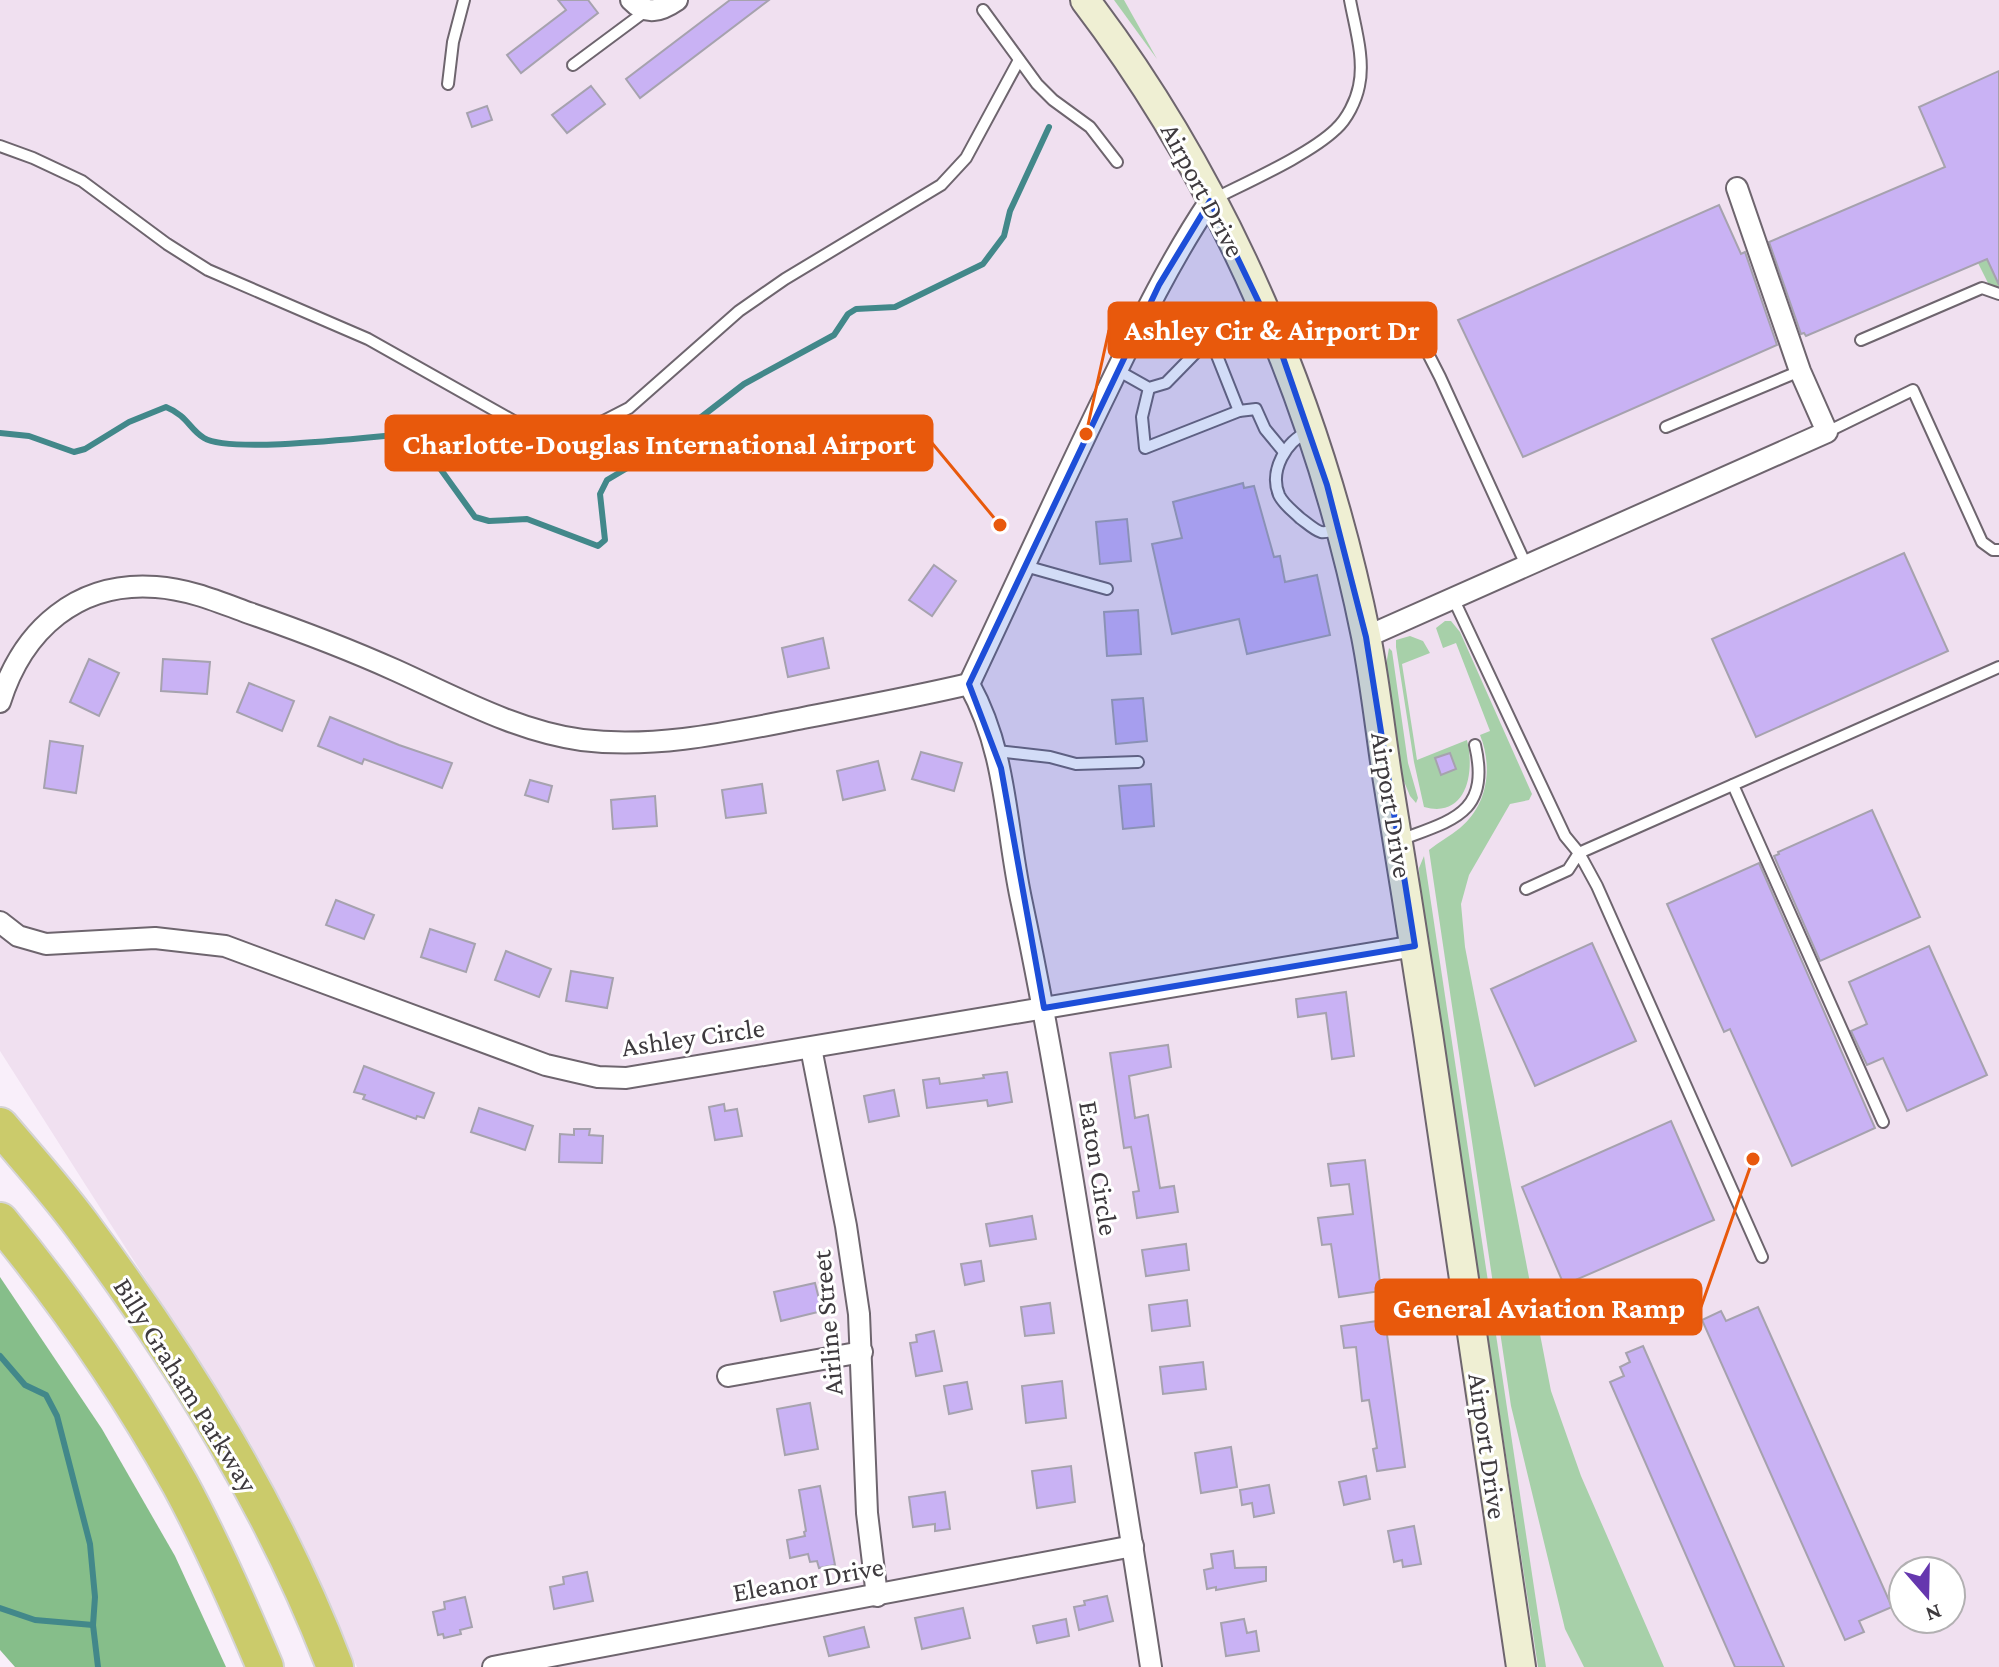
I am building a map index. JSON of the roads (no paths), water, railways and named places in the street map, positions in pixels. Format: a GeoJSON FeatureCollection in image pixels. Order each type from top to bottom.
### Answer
{"type":"FeatureCollection","features":[{"type":"Feature","properties":{"kind":"highway","name":"Billy Graham Parkway"},"geometry":{"type":"LineString","coordinates":[[0,1126],[80,1222],[199,1394],[268,1517],[335,1667]]}},
{"type":"Feature","properties":{"kind":"highway","name":"Billy Graham Parkway"},"geometry":{"type":"LineString","coordinates":[[0,1221],[85,1332],[135,1408],[181,1486],[230,1585],[265,1667]]}},
{"type":"Feature","properties":{"kind":"street"},"geometry":{"type":"LineString","coordinates":[[639,5],[660,10],[677,0]]}},
{"type":"Feature","properties":{"kind":"street","name":"Airport Drive"},"geometry":{"type":"LineString","coordinates":[[1085,0],[1171,126],[1242,262],[1277,340],[1340,528],[1366,637],[1415,946],[1521,1667]]}},
{"type":"Feature","properties":{"kind":"street"},"geometry":{"type":"LineString","coordinates":[[1366,637],[1827,432],[1800,371],[1737,188]]}},
{"type":"Feature","properties":{"kind":"street"},"geometry":{"type":"LineString","coordinates":[[0,702],[20,657],[36,633],[65,607],[108,590],[141,586],[203,597],[275,622],[499,716],[581,740],[621,742],[717,735],[969,684],[1159,285],[1210,201]]}},
{"type":"Feature","properties":{"kind":"street","name":"Eaton Circle"},"geometry":{"type":"LineString","coordinates":[[969,684],[991,730],[997,751],[1016,872],[1044,1008],[1151,1667]]}},
{"type":"Feature","properties":{"kind":"street","name":"Ashley Circle"},"geometry":{"type":"LineString","coordinates":[[0,922],[18,936],[46,944],[155,938],[225,946],[546,1065],[598,1077],[626,1078],[1415,946]]}},
{"type":"Feature","properties":{"kind":"street","name":"Airline Street"},"geometry":{"type":"LineString","coordinates":[[811,1048],[846,1226],[859,1314],[864,1471],[877,1596]]}},
{"type":"Feature","properties":{"kind":"street"},"geometry":{"type":"LineString","coordinates":[[728,1376],[862,1352]]}},
{"type":"Feature","properties":{"kind":"street","name":"Eleanor Drive"},"geometry":{"type":"LineString","coordinates":[[493,1667],[1133,1546]]}},
{"type":"Feature","properties":{"kind":"lane"},"geometry":{"type":"LineString","coordinates":[[448,84],[453,42],[464,0]]}},
{"type":"Feature","properties":{"kind":"lane"},"geometry":{"type":"LineString","coordinates":[[1210,201],[1316,145],[1338,128],[1351,108],[1360,85],[1360,56],[1350,0]]}},
{"type":"Feature","properties":{"kind":"lane"},"geometry":{"type":"LineString","coordinates":[[573,65],[639,5]]}},
{"type":"Feature","properties":{"kind":"lane"},"geometry":{"type":"LineString","coordinates":[[983,10],[1053,100],[1090,127],[1117,162]]}},
{"type":"Feature","properties":{"kind":"lane"},"geometry":{"type":"LineString","coordinates":[[0,146],[82,181],[167,244],[208,270],[368,339],[526,428],[561,434],[592,427],[629,408],[739,311],[785,279],[941,185],[966,158],[1019,60]]}},
{"type":"Feature","properties":{"kind":"lane"},"geometry":{"type":"LineString","coordinates":[[1861,340],[1982,288],[1999,294]]}},
{"type":"Feature","properties":{"kind":"lane"},"geometry":{"type":"LineString","coordinates":[[1277,340],[1372,311],[1391,314],[1403,320],[1418,334],[1434,364],[1526,565]]}},
{"type":"Feature","properties":{"kind":"lane"},"geometry":{"type":"LineString","coordinates":[[1117,370],[1149,388],[1166,383],[1210,338],[1239,411]]}},
{"type":"Feature","properties":{"kind":"lane"},"geometry":{"type":"LineString","coordinates":[[1666,427],[1800,371]]}},
{"type":"Feature","properties":{"kind":"lane"},"geometry":{"type":"LineString","coordinates":[[1149,388],[1142,417],[1145,448],[1239,411],[1256,409],[1265,429],[1284,452]]}},
{"type":"Feature","properties":{"kind":"lane"},"geometry":{"type":"LineString","coordinates":[[1827,432],[1913,390],[1982,542],[1993,550],[1999,550]]}},
{"type":"Feature","properties":{"kind":"lane"},"geometry":{"type":"LineString","coordinates":[[1309,431],[1296,437],[1284,452],[1277,480],[1281,500],[1321,532],[1340,528]]}},
{"type":"Feature","properties":{"kind":"lane"},"geometry":{"type":"LineString","coordinates":[[1025,566],[1107,589]]}},
{"type":"Feature","properties":{"kind":"lane"},"geometry":{"type":"LineString","coordinates":[[1453,598],[1565,836],[1579,853],[1597,886],[1762,1257]]}},
{"type":"Feature","properties":{"kind":"lane"},"geometry":{"type":"LineString","coordinates":[[1526,889],[1568,870],[1579,853],[1999,667]]}},
{"type":"Feature","properties":{"kind":"lane"},"geometry":{"type":"LineString","coordinates":[[1398,841],[1455,819],[1475,797],[1481,769],[1475,745]]}},
{"type":"Feature","properties":{"kind":"lane"},"geometry":{"type":"LineString","coordinates":[[997,751],[1050,757],[1076,764],[1138,762]]}},
{"type":"Feature","properties":{"kind":"lane"},"geometry":{"type":"LineString","coordinates":[[1733,785],[1883,1122]]}},
{"type":"Feature","properties":{"kind":"waterway"},"geometry":{"type":"LineString","coordinates":[[0,433],[29,436],[74,452],[85,449],[129,422],[166,407],[179,414],[204,438],[219,443],[270,445],[407,434],[421,442],[475,517],[489,521],[527,519],[598,546],[605,540],[600,494],[607,480],[661,448],[744,384],[834,335],[848,314],[856,309],[895,307],[983,264],[1004,236],[1010,211],[1049,127]]}},
{"type":"Feature","properties":{"kind":"waterway"},"geometry":{"type":"LineString","coordinates":[[0,1356],[25,1385],[46,1395],[57,1416],[90,1544],[98,1667]]}},
{"type":"Feature","properties":{"kind":"waterway"},"geometry":{"type":"LineString","coordinates":[[0,1608],[35,1620],[93,1625]]}},
{"type":"Feature","properties":{"kind":"place","name":"Ashley Cir & Airport Dr"},"geometry":{"type":"Point","coordinates":[1086,434]}},
{"type":"Feature","properties":{"kind":"place","name":"Charlotte-Douglas International Airport"},"geometry":{"type":"Point","coordinates":[1000,525]}},
{"type":"Feature","properties":{"kind":"place","name":"General Aviation Ramp"},"geometry":{"type":"Point","coordinates":[1753,1159]}}]}
